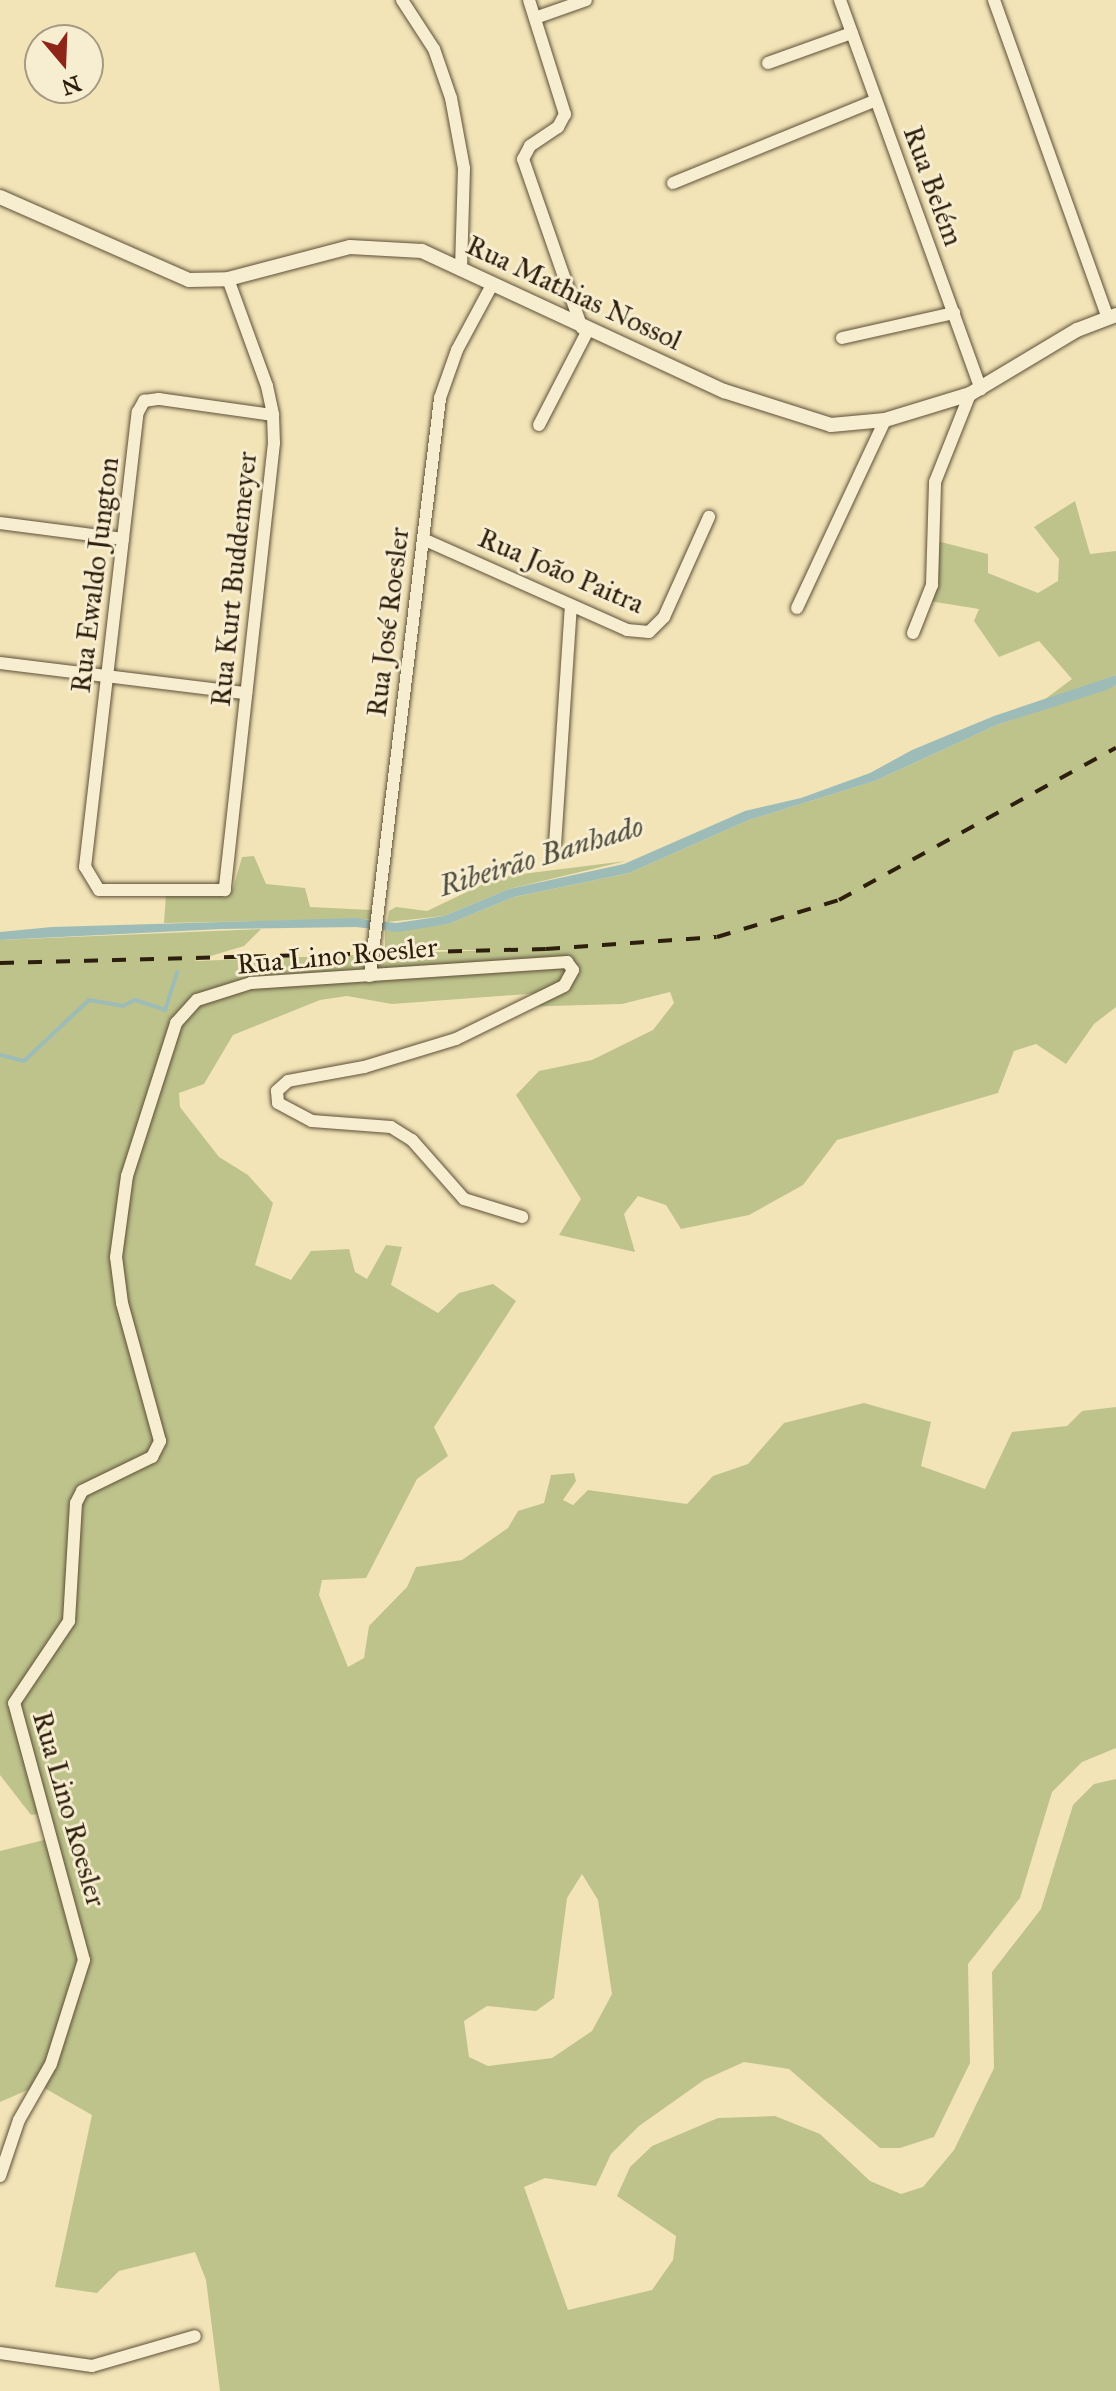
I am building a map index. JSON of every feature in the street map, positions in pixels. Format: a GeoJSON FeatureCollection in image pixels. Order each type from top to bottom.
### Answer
{"type":"FeatureCollection","features":[{"type":"Feature","properties":{"kind":"street"},"geometry":{"type":"LineString","coordinates":[[402,0],[434,49],[451,98],[464,168],[461,270]]}},
{"type":"Feature","properties":{"kind":"street"},"geometry":{"type":"LineString","coordinates":[[529,0],[565,114],[558,127],[530,146],[523,159],[585,329],[539,425]]}},
{"type":"Feature","properties":{"kind":"street"},"geometry":{"type":"LineString","coordinates":[[535,18],[586,0]]}},
{"type":"Feature","properties":{"kind":"street","name":"Rua Belém"},"geometry":{"type":"LineString","coordinates":[[840,0],[954,313],[976,391]]}},
{"type":"Feature","properties":{"kind":"street"},"geometry":{"type":"LineString","coordinates":[[994,0],[1112,316]]}},
{"type":"Feature","properties":{"kind":"street"},"geometry":{"type":"LineString","coordinates":[[768,63],[852,33]]}},
{"type":"Feature","properties":{"kind":"street"},"geometry":{"type":"LineString","coordinates":[[673,183],[876,100]]}},
{"type":"Feature","properties":{"kind":"street","name":"Rua Mathias Nossol"},"geometry":{"type":"LineString","coordinates":[[0,197],[174,277],[228,279],[314,254],[372,246],[422,251],[585,329],[783,414],[831,425],[885,420],[976,391],[1112,316]]}},
{"type":"Feature","properties":{"kind":"street","name":"Rua Kurt Buddemeyer"},"geometry":{"type":"LineString","coordinates":[[225,890],[273,415],[228,279]]}},
{"type":"Feature","properties":{"kind":"street","name":"Rua José Roesler"},"geometry":{"type":"LineString","coordinates":[[370,976],[442,390],[492,285]]}},
{"type":"Feature","properties":{"kind":"street"},"geometry":{"type":"LineString","coordinates":[[842,338],[954,313]]}},
{"type":"Feature","properties":{"kind":"street"},"geometry":{"type":"LineString","coordinates":[[913,633],[932,585],[935,482],[976,391]]}},
{"type":"Feature","properties":{"kind":"street","name":"Rua Ewaldo Jungton"},"geometry":{"type":"LineString","coordinates":[[225,890],[99,890],[91,884],[85,867],[138,412],[144,401],[273,415]]}},
{"type":"Feature","properties":{"kind":"street"},"geometry":{"type":"LineString","coordinates":[[797,608],[885,420]]}},
{"type":"Feature","properties":{"kind":"street","name":"Rua João Paitra"},"geometry":{"type":"LineString","coordinates":[[423,539],[627,630],[649,632],[664,617],[709,517]]}},
{"type":"Feature","properties":{"kind":"street"},"geometry":{"type":"LineString","coordinates":[[0,523],[123,539]]}},
{"type":"Feature","properties":{"kind":"street"},"geometry":{"type":"LineString","coordinates":[[555,845],[571,606]]}},
{"type":"Feature","properties":{"kind":"street"},"geometry":{"type":"LineString","coordinates":[[0,663],[246,693]]}},
{"type":"Feature","properties":{"kind":"street","name":"Rua Lino Roesler"},"geometry":{"type":"LineString","coordinates":[[0,2176],[14,2130],[51,2064],[84,1960],[14,1703],[69,1621],[76,1503],[82,1491],[152,1457],[160,1441],[117,1267],[118,1218],[137,1140],[176,1023],[197,1000],[251,983],[567,962],[573,970],[564,986],[513,1007],[456,1039],[364,1067],[288,1081],[277,1091],[278,1103],[312,1121],[391,1127],[412,1140],[464,1199],[522,1217]]}},
{"type":"Feature","properties":{"kind":"street"},"geometry":{"type":"LineString","coordinates":[[0,2353],[92,2366],[195,2336]]}},
{"type":"Feature","properties":{"kind":"green space"},"geometry":{"type":"Polygon","coordinates":[[[1075,501],[1090,554],[1116,551],[1116,675],[1044,700],[1072,679],[1039,641],[999,657],[974,621],[979,609],[929,601],[933,540],[988,554],[988,573],[1038,593],[1058,581],[1059,559],[1034,527],[1075,501]]]}},
{"type":"Feature","properties":{"kind":"green space"},"geometry":{"type":"Polygon","coordinates":[[[1116,685],[1116,1007],[1094,1024],[1066,1064],[1036,1044],[1014,1051],[998,1093],[837,1140],[803,1185],[749,1215],[681,1229],[666,1205],[638,1196],[624,1214],[635,1252],[559,1235],[581,1199],[516,1095],[539,1071],[592,1060],[653,1030],[674,1003],[670,992],[622,1004],[513,1007],[540,993],[392,1004],[347,996],[320,1000],[233,1035],[204,1084],[179,1093],[180,1107],[219,1157],[248,1175],[273,1203],[255,1265],[291,1280],[311,1251],[349,1249],[355,1272],[367,1279],[386,1245],[402,1247],[391,1285],[438,1313],[459,1293],[493,1284],[516,1301],[434,1427],[448,1456],[417,1479],[366,1578],[322,1580],[319,1595],[348,1667],[364,1658],[369,1626],[407,1587],[416,1567],[462,1560],[508,1528],[518,1511],[544,1503],[551,1475],[574,1473],[576,1481],[563,1500],[573,1505],[588,1490],[687,1504],[713,1476],[748,1464],[784,1423],[864,1403],[931,1422],[921,1466],[985,1489],[1012,1432],[1067,1426],[1082,1411],[1116,1407],[1116,1748],[1082,1762],[1052,1792],[1020,1898],[968,1964],[970,2063],[934,2137],[900,2148],[880,2148],[789,2069],[744,2062],[704,2080],[639,2126],[611,2154],[596,2186],[545,2178],[524,2187],[568,2310],[652,2290],[673,2260],[676,2236],[617,2196],[630,2167],[652,2146],[718,2118],[775,2116],[820,2134],[870,2181],[901,2194],[923,2187],[954,2150],[994,2068],[992,1972],[1041,1909],[1073,1805],[1094,1784],[1116,1779],[1116,2391],[220,2391],[206,2280],[195,2252],[119,2271],[97,2293],[55,2287],[92,2115],[39,2085],[0,2102],[0,1851],[52,1838],[46,1813],[31,1815],[0,1775],[0,940],[261,929],[244,946],[194,961],[493,950],[385,950],[385,931],[448,924],[514,897],[629,873],[749,820],[875,781],[999,724],[1116,685]],[[582,1874],[567,1898],[554,1998],[536,2011],[487,2006],[464,2021],[469,2057],[488,2066],[552,2058],[592,2031],[612,1994],[598,1900],[582,1874]]]}},
{"type":"Feature","properties":{"kind":"green space"},"geometry":{"type":"Polygon","coordinates":[[[254,856],[266,884],[305,888],[310,907],[371,910],[372,919],[164,923],[166,894],[225,896],[233,889],[242,857],[254,856]]]}},
{"type":"Feature","properties":{"kind":"green space"},"geometry":{"type":"Polygon","coordinates":[[[626,861],[509,889],[444,916],[387,922],[389,911],[396,907],[427,911],[498,877],[626,861]]]}},
{"type":"Feature","properties":{"kind":"water"},"geometry":{"type":"Polygon","coordinates":[[[1116,675],[1116,685],[1104,691],[999,724],[875,781],[749,820],[629,873],[514,897],[448,924],[398,932],[356,927],[221,929],[0,940],[0,932],[52,927],[355,918],[396,923],[444,916],[509,889],[624,864],[745,811],[801,798],[870,773],[912,750],[994,716],[1116,675]]]}},
{"type":"Feature","properties":{"kind":"waterway"},"geometry":{"type":"LineString","coordinates":[[0,1055],[24,1061],[89,1000],[123,1006],[135,1000],[165,1010],[177,972]]}},
{"type":"Feature","properties":{"kind":"railway"},"geometry":{"type":"LineString","coordinates":[[0,963],[546,949],[717,937],[839,900],[1116,748]]}},
{"type":"Feature","properties":{"kind":"water label","name":"Ribeirão Banhado"},"geometry":{"type":"Point","coordinates":[541,856]}}]}
